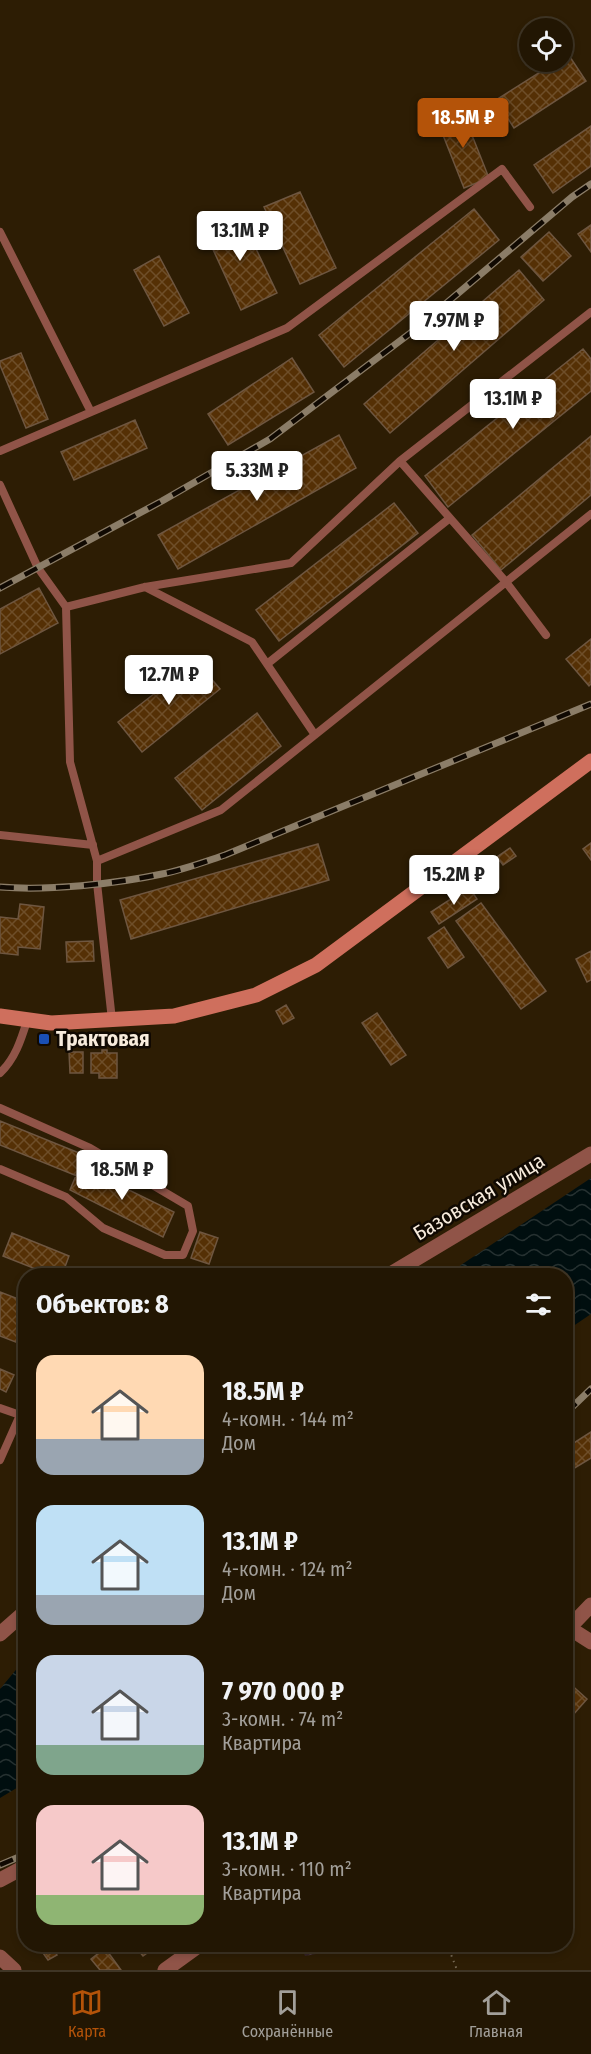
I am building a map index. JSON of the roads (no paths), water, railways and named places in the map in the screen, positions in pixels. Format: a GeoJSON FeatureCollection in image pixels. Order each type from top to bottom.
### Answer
{"type":"FeatureCollection","features":[{"type":"Feature","properties":{"kind":"main road"},"geometry":{"type":"LineString","coordinates":[[0,1016],[51,1023],[174,1016],[256,994],[316,965],[591,761]]}},
{"type":"Feature","properties":{"kind":"street","name":"Базовская улица"},"geometry":{"type":"LineString","coordinates":[[401,1268],[591,1154]]}},
{"type":"Feature","properties":{"kind":"street"},"geometry":{"type":"LineString","coordinates":[[573,1622],[591,1605]]}},
{"type":"Feature","properties":{"kind":"street"},"geometry":{"type":"LineString","coordinates":[[0,1634],[18,1618]]}},
{"type":"Feature","properties":{"kind":"street"},"geometry":{"type":"LineString","coordinates":[[573,1632],[591,1642]]}},
{"type":"Feature","properties":{"kind":"street"},"geometry":{"type":"LineString","coordinates":[[0,1880],[18,1870]]}},
{"type":"Feature","properties":{"kind":"street"},"geometry":{"type":"LineString","coordinates":[[165,1970],[190,1952]]}},
{"type":"Feature","properties":{"kind":"street"},"geometry":{"type":"LineString","coordinates":[[0,1957],[14,1970]]}},
{"type":"Feature","properties":{"kind":"lane"},"geometry":{"type":"LineString","coordinates":[[0,451],[287,328],[502,169],[530,207]]}},
{"type":"Feature","properties":{"kind":"lane"},"geometry":{"type":"LineString","coordinates":[[0,232],[91,412]]}},
{"type":"Feature","properties":{"kind":"lane"},"geometry":{"type":"LineString","coordinates":[[66,607],[145,587],[291,563],[400,461],[591,312]]}},
{"type":"Feature","properties":{"kind":"lane"},"geometry":{"type":"LineString","coordinates":[[400,461],[506,582],[546,635]]}},
{"type":"Feature","properties":{"kind":"lane"},"geometry":{"type":"LineString","coordinates":[[0,485],[38,567],[66,607],[70,762],[97,861],[97,883],[112,1020]]}},
{"type":"Feature","properties":{"kind":"lane"},"geometry":{"type":"LineString","coordinates":[[97,861],[221,810],[591,514]]}},
{"type":"Feature","properties":{"kind":"lane"},"geometry":{"type":"LineString","coordinates":[[267,664],[450,518]]}},
{"type":"Feature","properties":{"kind":"lane"},"geometry":{"type":"LineString","coordinates":[[145,587],[252,642],[315,735]]}},
{"type":"Feature","properties":{"kind":"lane"},"geometry":{"type":"LineString","coordinates":[[0,835],[93,845]]}},
{"type":"Feature","properties":{"kind":"lane"},"geometry":{"type":"LineString","coordinates":[[0,1073],[9,1065],[22,1038],[27,1021]]}},
{"type":"Feature","properties":{"kind":"lane"},"geometry":{"type":"LineString","coordinates":[[0,1108],[90,1148],[188,1206],[193,1231],[183,1255],[165,1255],[102,1228],[66,1197],[0,1169]]}},
{"type":"Feature","properties":{"kind":"lane"},"geometry":{"type":"LineString","coordinates":[[0,1408],[18,1414]]}},
{"type":"Feature","properties":{"kind":"lane"},"geometry":{"type":"LineString","coordinates":[[0,1460],[18,1420]]}},
{"type":"Feature","properties":{"kind":"water"},"geometry":{"type":"Polygon","coordinates":[[[591,1178],[591,1314],[573,1326],[573,1268],[456,1268],[591,1178]]]}},
{"type":"Feature","properties":{"kind":"water"},"geometry":{"type":"Polygon","coordinates":[[[18,1667],[18,1787],[0,1798],[0,1689],[18,1667]]]}},
{"type":"Feature","properties":{"kind":"railway"},"geometry":{"type":"LineString","coordinates":[[0,588],[162,501],[270,439],[417,328],[572,197],[591,184]]}},
{"type":"Feature","properties":{"kind":"railway"},"geometry":{"type":"LineString","coordinates":[[0,887],[39,888],[102,884],[186,868],[225,855],[591,704]]}},
{"type":"Feature","properties":{"kind":"railway"},"geometry":{"type":"LineString","coordinates":[[573,1406],[591,1389]]}},
{"type":"Feature","properties":{"kind":"railway"},"geometry":{"type":"LineString","coordinates":[[0,1865],[18,1857]]}},
{"type":"Feature","properties":{"kind":"place","name":"Трактовая"},"geometry":{"type":"Point","coordinates":[44,1039]}}]}
